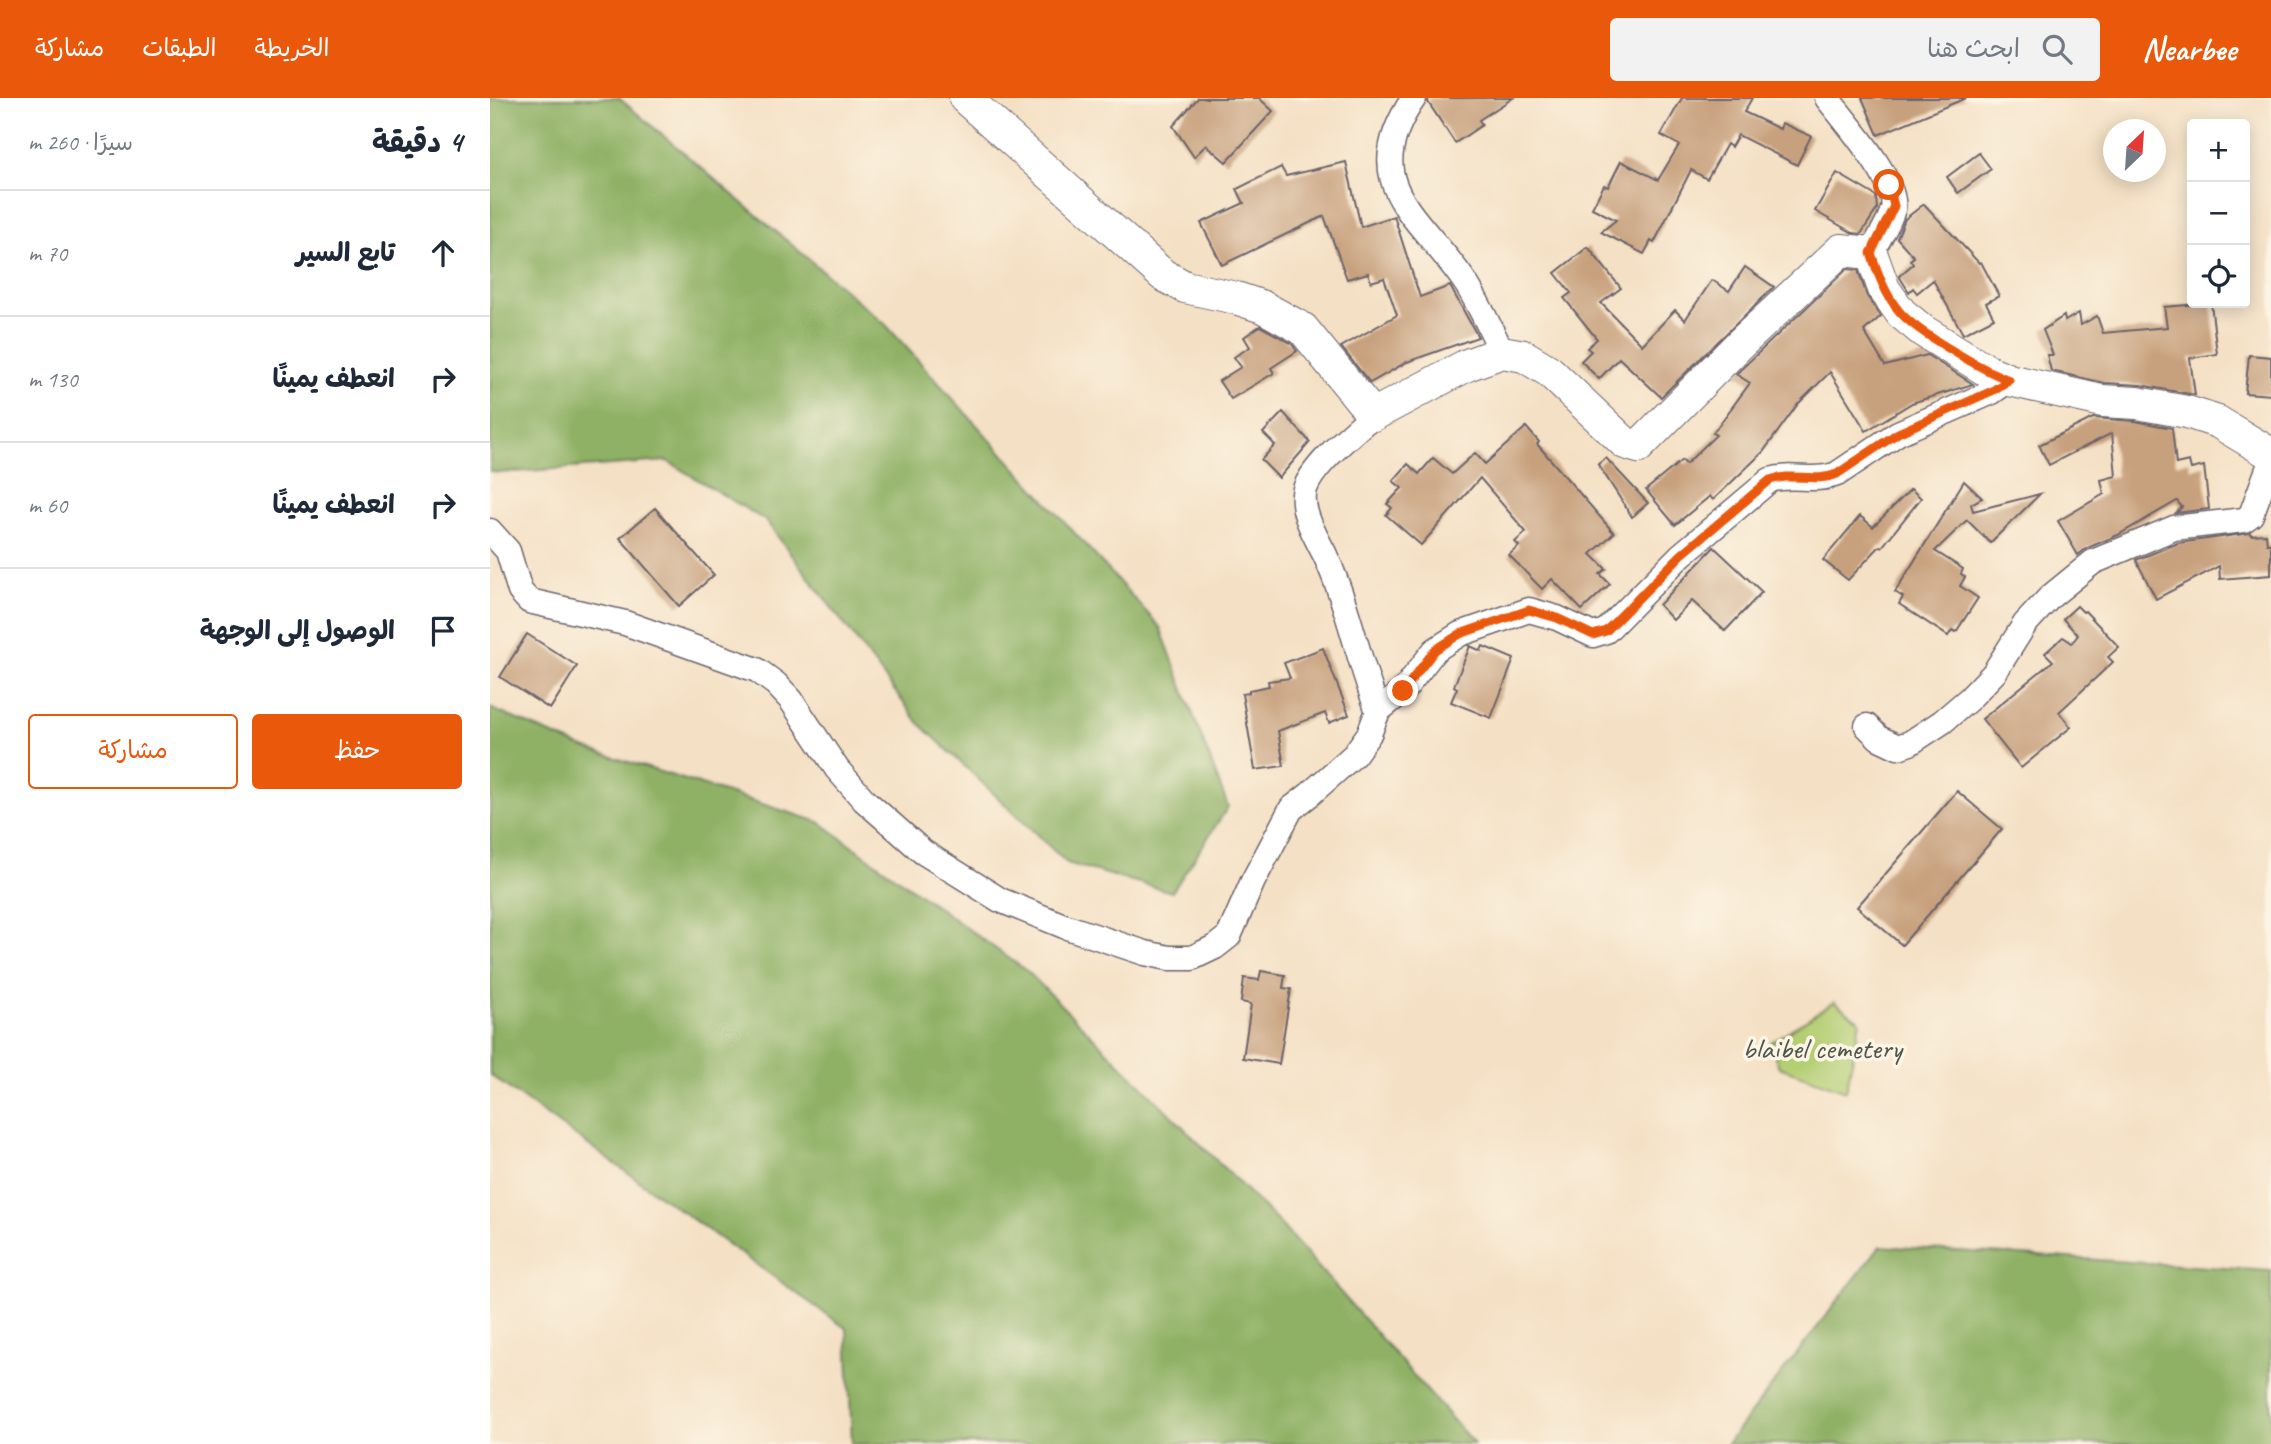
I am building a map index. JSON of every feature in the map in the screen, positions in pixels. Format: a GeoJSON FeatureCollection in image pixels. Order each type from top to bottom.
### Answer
{"type":"FeatureCollection","features":[{"type":"Feature","properties":{"kind":"street"},"geometry":{"type":"LineString","coordinates":[[965,98],[1163,275],[1185,287],[1263,307],[1303,329],[1373,415]]}},
{"type":"Feature","properties":{"kind":"street"},"geometry":{"type":"LineString","coordinates":[[1414,98],[1395,131],[1389,156],[1395,188],[1430,240],[1466,284],[1502,352]]}},
{"type":"Feature","properties":{"kind":"street"},"geometry":{"type":"LineString","coordinates":[[1827,98],[1863,144],[1889,185],[1894,206],[1871,253],[1884,289],[1901,313],[1923,331],[1988,372],[2009,380],[2102,401],[2137,403],[2187,412],[2218,422],[2271,454]]}},
{"type":"Feature","properties":{"kind":"street"},"geometry":{"type":"LineString","coordinates":[[1378,711],[1331,568],[1308,519],[1305,500],[1305,490],[1330,455],[1373,415],[1467,365],[1502,352],[1524,356],[1549,371],[1625,443],[1638,447],[1740,344],[1841,250],[1871,253]]}},
{"type":"Feature","properties":{"kind":"street"},"geometry":{"type":"LineString","coordinates":[[490,531],[508,551],[520,591],[529,601],[625,622],[741,662],[769,678],[797,708],[837,769],[864,800],[923,852],[954,873],[1000,900],[1064,926],[1145,953],[1169,958],[1192,958],[1215,947],[1229,936],[1253,881],[1291,809],[1354,755],[1370,734],[1378,711],[1403,691],[1435,650],[1460,634],[1529,610],[1557,618],[1593,635],[1606,631],[1681,555],[1770,480],[1789,476],[1827,478],[1837,474],[1898,433],[1992,391],[2009,380]]}},
{"type":"Feature","properties":{"kind":"street"},"geometry":{"type":"LineString","coordinates":[[1867,726],[1879,738],[1898,747],[1925,733],[1969,699],[1994,673],[2025,624],[2050,597],[2093,562],[2174,528],[2244,520],[2251,515],[2271,461]]}},
{"type":"Feature","properties":{"kind":"green space"},"geometry":{"type":"Polygon","coordinates":[[[490,98],[619,98],[886,325],[1160,627],[1228,807],[1172,892],[1067,863],[919,723],[766,521],[667,461],[499,473],[490,471],[490,98]]]}},
{"type":"Feature","properties":{"kind":"green space"},"geometry":{"type":"Polygon","coordinates":[[[490,708],[581,747],[819,822],[1028,972],[1282,1226],[1474,1444],[852,1444],[847,1329],[490,1075],[490,708]]]}},
{"type":"Feature","properties":{"kind":"green space","name":"blaibel cemetery"},"geometry":{"type":"Polygon","coordinates":[[[1834,1002],[1860,1021],[1846,1091],[1779,1067],[1770,1043],[1834,1002]]]}},
{"type":"Feature","properties":{"kind":"green space"},"geometry":{"type":"Polygon","coordinates":[[[1880,1246],[2271,1271],[2271,1444],[1727,1444],[1880,1246]]]}},
{"type":"Feature","properties":{"kind":"building"},"geometry":{"type":"Polygon","coordinates":[[[1198,98],[1259,98],[1273,111],[1226,162],[1206,145],[1194,157],[1173,126],[1198,98]]]}},
{"type":"Feature","properties":{"kind":"building"},"geometry":{"type":"Polygon","coordinates":[[[1429,98],[1513,98],[1479,120],[1482,125],[1455,143],[1428,102],[1429,98]]]}},
{"type":"Feature","properties":{"kind":"building"},"geometry":{"type":"Polygon","coordinates":[[[1682,98],[1752,98],[1744,112],[1780,129],[1782,123],[1811,136],[1797,165],[1738,135],[1731,147],[1727,144],[1707,179],[1691,170],[1654,243],[1651,241],[1644,254],[1601,232],[1616,220],[1592,208],[1604,185],[1608,187],[1621,161],[1658,180],[1679,145],[1661,135],[1682,98]]]}},
{"type":"Feature","properties":{"kind":"building"},"geometry":{"type":"Polygon","coordinates":[[[1862,98],[1966,98],[1878,135],[1862,98]]]}},
{"type":"Feature","properties":{"kind":"building"},"geometry":{"type":"Polygon","coordinates":[[[1979,153],[1991,169],[1958,193],[1947,177],[1979,153]]]}},
{"type":"Feature","properties":{"kind":"building"},"geometry":{"type":"Polygon","coordinates":[[[1346,162],[1361,227],[1394,216],[1420,297],[1450,286],[1478,337],[1407,362],[1370,383],[1341,347],[1397,315],[1384,278],[1371,282],[1368,273],[1347,279],[1324,216],[1222,265],[1201,223],[1244,203],[1237,189],[1281,167],[1286,176],[1346,162]]]}},
{"type":"Feature","properties":{"kind":"building"},"geometry":{"type":"Polygon","coordinates":[[[1837,173],[1876,196],[1877,209],[1861,234],[1853,233],[1815,211],[1837,173]]]}},
{"type":"Feature","properties":{"kind":"building"},"geometry":{"type":"Polygon","coordinates":[[[1924,204],[1979,263],[1981,262],[1999,296],[1986,303],[1994,318],[1963,334],[1933,280],[1917,293],[1913,288],[1909,292],[1899,276],[1913,264],[1910,260],[1914,257],[1897,238],[1905,219],[1924,204]]]}},
{"type":"Feature","properties":{"kind":"building"},"geometry":{"type":"Polygon","coordinates":[[[1588,247],[1621,288],[1601,303],[1642,345],[1675,310],[1685,320],[1712,280],[1729,291],[1745,267],[1774,287],[1661,397],[1619,358],[1599,379],[1581,361],[1591,351],[1587,348],[1597,339],[1564,298],[1571,293],[1555,273],[1588,247]]]}},
{"type":"Feature","properties":{"kind":"building"},"geometry":{"type":"Polygon","coordinates":[[[1847,269],[1858,270],[1867,296],[1881,316],[1864,331],[1885,366],[1927,355],[1973,384],[1912,403],[1866,431],[1830,372],[1798,404],[1763,452],[1713,500],[1710,496],[1675,525],[1646,490],[1682,460],[1686,464],[1716,435],[1713,433],[1750,383],[1736,374],[1847,269]]]}},
{"type":"Feature","properties":{"kind":"building"},"geometry":{"type":"Polygon","coordinates":[[[2187,305],[2187,308],[2212,308],[2217,354],[2190,358],[2195,395],[2140,385],[2105,383],[2051,371],[2047,355],[2053,355],[2043,330],[2064,316],[2065,321],[2079,313],[2081,325],[2097,316],[2103,333],[2167,327],[2164,307],[2187,305]]]}},
{"type":"Feature","properties":{"kind":"building"},"geometry":{"type":"Polygon","coordinates":[[[1260,326],[1291,343],[1297,351],[1271,368],[1274,373],[1231,399],[1219,381],[1241,367],[1234,357],[1250,347],[1244,337],[1260,326]]]}},
{"type":"Feature","properties":{"kind":"building"},"geometry":{"type":"Polygon","coordinates":[[[2249,355],[2271,357],[2271,395],[2245,393],[2249,355]]]}},
{"type":"Feature","properties":{"kind":"building"},"geometry":{"type":"Polygon","coordinates":[[[1283,412],[1310,442],[1279,478],[1261,460],[1275,445],[1263,433],[1283,412]]]}},
{"type":"Feature","properties":{"kind":"building"},"geometry":{"type":"Polygon","coordinates":[[[2093,418],[2135,421],[2172,428],[2176,464],[2189,461],[2191,469],[2204,466],[2209,509],[2176,513],[2182,507],[2177,501],[2078,555],[2058,521],[2104,494],[2101,480],[2116,476],[2112,433],[2049,465],[2039,445],[2093,418]]]}},
{"type":"Feature","properties":{"kind":"building"},"geometry":{"type":"Polygon","coordinates":[[[1526,427],[1539,442],[1537,444],[1614,533],[1591,554],[1606,569],[1600,574],[1610,584],[1582,610],[1552,579],[1542,589],[1509,555],[1519,546],[1515,542],[1526,532],[1480,478],[1421,545],[1386,515],[1392,508],[1387,504],[1402,488],[1393,481],[1408,464],[1419,474],[1433,458],[1452,474],[1475,453],[1485,464],[1526,427]]]}},
{"type":"Feature","properties":{"kind":"building"},"geometry":{"type":"Polygon","coordinates":[[[1606,458],[1648,503],[1632,517],[1598,464],[1606,458]]]}},
{"type":"Feature","properties":{"kind":"building"},"geometry":{"type":"Polygon","coordinates":[[[1964,481],[1982,498],[1971,504],[1973,511],[2040,494],[1990,543],[1967,520],[1935,551],[1963,569],[1961,574],[1965,577],[1960,586],[1978,598],[1956,632],[1952,630],[1948,636],[1899,604],[1903,597],[1895,592],[1964,481]]]}},
{"type":"Feature","properties":{"kind":"building"},"geometry":{"type":"Polygon","coordinates":[[[1911,489],[1921,498],[1882,547],[1880,546],[1848,580],[1823,560],[1860,516],[1873,527],[1911,489]]]}},
{"type":"Feature","properties":{"kind":"building"},"geometry":{"type":"Polygon","coordinates":[[[655,508],[714,575],[679,606],[620,538],[655,508]]]}},
{"type":"Feature","properties":{"kind":"building"},"geometry":{"type":"Polygon","coordinates":[[[2250,533],[2266,534],[2267,544],[2271,544],[2271,575],[2220,579],[2219,566],[2156,599],[2136,560],[2178,543],[2250,533]]]}},
{"type":"Feature","properties":{"kind":"building"},"geometry":{"type":"Polygon","coordinates":[[[1714,547],[1762,592],[1725,631],[1692,601],[1673,620],[1659,605],[1714,547]]]}},
{"type":"Feature","properties":{"kind":"building"},"geometry":{"type":"Polygon","coordinates":[[[2077,606],[2119,647],[2108,657],[2113,662],[2059,712],[2071,727],[2021,768],[1982,719],[2053,661],[2045,653],[2063,637],[2072,643],[2078,635],[2063,619],[2077,606]]]}},
{"type":"Feature","properties":{"kind":"building"},"geometry":{"type":"Polygon","coordinates":[[[527,634],[577,666],[550,709],[500,677],[527,634]]]}},
{"type":"Feature","properties":{"kind":"building"},"geometry":{"type":"Polygon","coordinates":[[[1470,646],[1481,651],[1483,646],[1514,659],[1491,718],[1451,702],[1457,688],[1454,686],[1470,646]]]}},
{"type":"Feature","properties":{"kind":"building"},"geometry":{"type":"Polygon","coordinates":[[[1323,648],[1349,715],[1329,723],[1325,713],[1278,731],[1284,766],[1255,770],[1242,694],[1269,686],[1268,681],[1290,678],[1284,663],[1323,648]]]}},
{"type":"Feature","properties":{"kind":"building"},"geometry":{"type":"Polygon","coordinates":[[[1957,791],[2002,829],[1902,945],[1857,907],[1957,791]]]}},
{"type":"Feature","properties":{"kind":"building"},"geometry":{"type":"Polygon","coordinates":[[[1261,971],[1285,975],[1283,988],[1291,989],[1279,1064],[1243,1058],[1251,1004],[1241,1002],[1244,978],[1259,980],[1261,971]]]}},
{"type":"Feature","properties":{"kind":"route"},"geometry":{"type":"LineString","coordinates":[[1403,691],[1435,650],[1460,634],[1529,610],[1557,618],[1593,635],[1606,631],[1635,605],[1681,555],[1770,480],[1789,476],[1827,478],[1837,474],[1898,433],[1992,391],[2009,380],[1988,372],[1923,331],[1901,313],[1884,289],[1871,253],[1894,206],[1889,185]]}}]}
